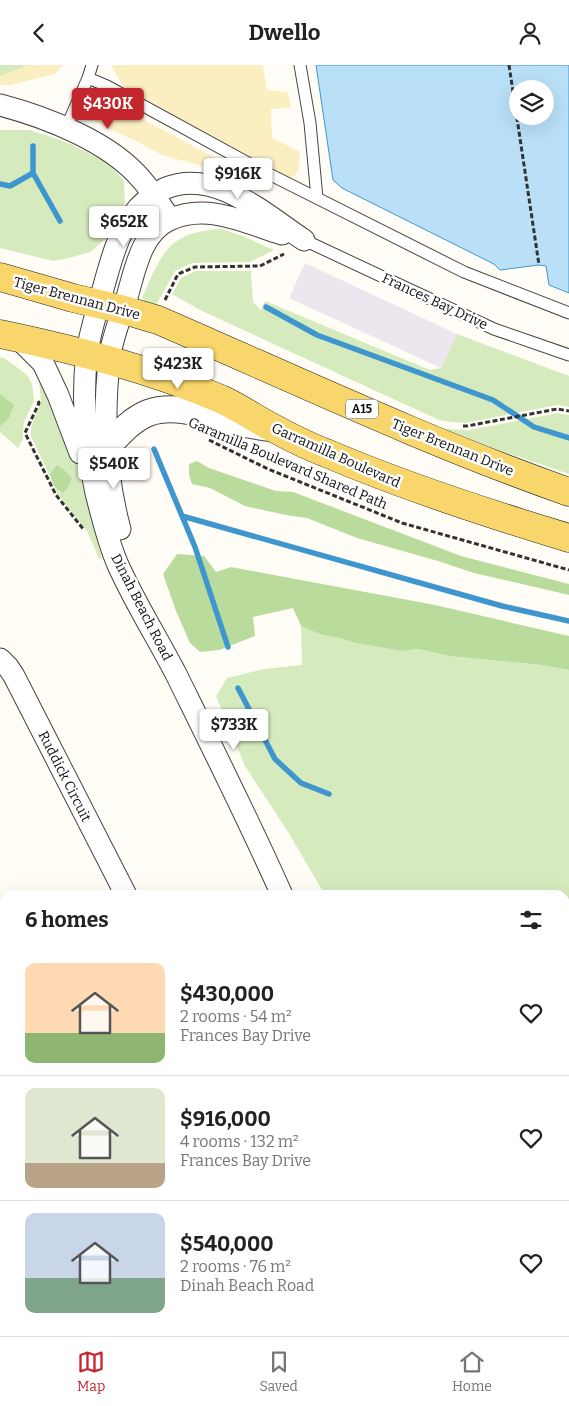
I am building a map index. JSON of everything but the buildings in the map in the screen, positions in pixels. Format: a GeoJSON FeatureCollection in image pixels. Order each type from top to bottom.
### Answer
{"type":"FeatureCollection","features":[{"type":"Feature","properties":{"kind":"main road","name":"Tiger Brennan Drive"},"geometry":{"type":"LineString","coordinates":[[0,277],[158,320],[404,427],[524,476],[569,492]]}},
{"type":"Feature","properties":{"kind":"main road"},"geometry":{"type":"LineString","coordinates":[[9,336],[98,356]]}},
{"type":"Feature","properties":{"kind":"main road","name":"Garramilla Boulevard"},"geometry":{"type":"LineString","coordinates":[[98,356],[223,400],[323,453],[395,482],[470,508],[569,538]]}},
{"type":"Feature","properties":{"kind":"street"},"geometry":{"type":"LineString","coordinates":[[0,105],[66,128],[108,150],[141,179],[170,219]]}},
{"type":"Feature","properties":{"kind":"street","name":"Frances Bay Drive"},"geometry":{"type":"LineString","coordinates":[[153,195],[180,184],[210,185],[243,200],[304,240]]}},
{"type":"Feature","properties":{"kind":"street","name":"Dinah Beach Road"},"geometry":{"type":"LineString","coordinates":[[153,195],[135,211],[123,231],[112,258],[111,307],[98,356],[84,389],[89,460],[107,534],[117,562],[257,839],[280,890]]}},
{"type":"Feature","properties":{"kind":"street","name":"Frances Bay Drive"},"geometry":{"type":"LineString","coordinates":[[170,219],[191,213],[215,213],[304,240]]}},
{"type":"Feature","properties":{"kind":"street","name":"Dinah Beach Road"},"geometry":{"type":"LineString","coordinates":[[111,307],[137,264],[148,239],[157,227],[170,219]]}},
{"type":"Feature","properties":{"kind":"street"},"geometry":{"type":"LineString","coordinates":[[9,336],[42,363],[58,395],[100,508]]}},
{"type":"Feature","properties":{"kind":"street"},"geometry":{"type":"LineString","coordinates":[[98,356],[106,417],[106,447],[110,485],[125,547],[138,585],[148,625]]}},
{"type":"Feature","properties":{"kind":"street"},"geometry":{"type":"LineString","coordinates":[[106,447],[130,423],[148,413],[169,409],[273,428]]}},
{"type":"Feature","properties":{"kind":"street","name":"Ruddick Circuit"},"geometry":{"type":"LineString","coordinates":[[0,659],[14,676],[123,890]]}},
{"type":"Feature","properties":{"kind":"lane"},"geometry":{"type":"LineString","coordinates":[[66,128],[92,65]]}},
{"type":"Feature","properties":{"kind":"lane"},"geometry":{"type":"LineString","coordinates":[[300,65],[310,123],[317,198]]}},
{"type":"Feature","properties":{"kind":"lane"},"geometry":{"type":"LineString","coordinates":[[88,78],[107,86],[259,169],[464,272],[569,313]]}},
{"type":"Feature","properties":{"kind":"lane","name":"Frances Bay Drive"},"geometry":{"type":"LineString","coordinates":[[304,240],[494,329],[569,355]]}},
{"type":"Feature","properties":{"kind":"path"},"geometry":{"type":"LineString","coordinates":[[509,65],[539,265]]}},
{"type":"Feature","properties":{"kind":"path"},"geometry":{"type":"LineString","coordinates":[[175,301],[167,296],[178,274],[195,267],[260,266],[284,254],[304,240]]}},
{"type":"Feature","properties":{"kind":"path"},"geometry":{"type":"LineString","coordinates":[[458,426],[467,427],[557,409],[569,411]]}},
{"type":"Feature","properties":{"kind":"path","name":"Garamilla Boulevard Shared Path"},"geometry":{"type":"LineString","coordinates":[[206,439],[268,469],[402,523],[569,570]]}},
{"type":"Feature","properties":{"kind":"shaded area"},"geometry":{"type":"Polygon","coordinates":[[[305,263],[457,334],[441,368],[289,298],[305,263]]]}},
{"type":"Feature","properties":{"kind":"green space"},"geometry":{"type":"Polygon","coordinates":[[[0,65],[27,65],[0,76],[0,65]]]}},
{"type":"Feature","properties":{"kind":"green space"},"geometry":{"type":"Polygon","coordinates":[[[0,130],[30,130],[66,142],[110,164],[124,181],[125,204],[113,233],[90,252],[53,261],[0,248],[0,130]]]}},
{"type":"Feature","properties":{"kind":"green space"},"geometry":{"type":"Polygon","coordinates":[[[221,229],[274,250],[250,262],[192,263],[175,271],[155,307],[147,304],[142,298],[155,269],[169,248],[178,240],[189,235],[221,229]]]}},
{"type":"Feature","properties":{"kind":"green space"},"geometry":{"type":"Polygon","coordinates":[[[196,271],[251,271],[253,302],[261,310],[265,301],[430,370],[441,368],[457,334],[569,376],[569,407],[557,405],[465,423],[439,420],[202,311],[172,294],[181,278],[196,271]]]}},
{"type":"Feature","properties":{"kind":"green space"},"geometry":{"type":"Polygon","coordinates":[[[0,357],[6,359],[27,375],[32,384],[34,401],[24,422],[23,439],[18,448],[0,432],[0,357]]]}},
{"type":"Feature","properties":{"kind":"green space"},"geometry":{"type":"Polygon","coordinates":[[[42,379],[76,461],[102,558],[99,559],[88,533],[58,494],[31,436],[31,427],[41,402],[39,380],[42,379]]]}},
{"type":"Feature","properties":{"kind":"green space"},"geometry":{"type":"Polygon","coordinates":[[[0,394],[14,405],[9,418],[0,426],[0,394]]]}},
{"type":"Feature","properties":{"kind":"green space"},"geometry":{"type":"Polygon","coordinates":[[[558,413],[569,415],[569,474],[445,432],[446,429],[469,430],[558,413]]]}},
{"type":"Feature","properties":{"kind":"green space"},"geometry":{"type":"Polygon","coordinates":[[[197,461],[209,468],[276,491],[293,492],[461,556],[569,584],[569,595],[474,573],[357,538],[307,518],[245,506],[210,488],[192,484],[189,475],[189,464],[197,461]]]}},
{"type":"Feature","properties":{"kind":"green space"},"geometry":{"type":"Polygon","coordinates":[[[57,465],[72,478],[63,493],[54,486],[50,474],[57,465]]]}},
{"type":"Feature","properties":{"kind":"green space"},"geometry":{"type":"Polygon","coordinates":[[[177,554],[204,556],[216,572],[231,567],[435,605],[569,636],[569,670],[542,665],[449,656],[418,649],[402,651],[355,643],[322,635],[301,626],[293,608],[253,617],[255,636],[219,650],[200,652],[190,643],[163,574],[177,554]]]}},
{"type":"Feature","properties":{"kind":"green space"},"geometry":{"type":"Polygon","coordinates":[[[301,626],[322,635],[402,651],[418,649],[449,656],[542,665],[569,670],[569,890],[322,890],[288,832],[245,766],[216,696],[227,678],[264,669],[302,665],[301,626]]]}},
{"type":"Feature","properties":{"kind":"sand"},"geometry":{"type":"Polygon","coordinates":[[[27,65],[63,65],[55,74],[10,85],[0,85],[0,76],[27,65]]]}},
{"type":"Feature","properties":{"kind":"sand"},"geometry":{"type":"Polygon","coordinates":[[[111,65],[263,65],[267,90],[288,92],[291,108],[271,109],[272,138],[299,151],[298,170],[293,176],[283,178],[123,86],[111,65]]]}},
{"type":"Feature","properties":{"kind":"sand"},"geometry":{"type":"Polygon","coordinates":[[[96,100],[107,100],[251,177],[245,187],[206,167],[162,155],[97,123],[88,114],[88,104],[96,100]]]}},
{"type":"Feature","properties":{"kind":"water"},"geometry":{"type":"Polygon","coordinates":[[[316,65],[569,65],[569,293],[549,285],[546,266],[539,265],[500,270],[494,264],[342,188],[333,180],[316,65]]]}},
{"type":"Feature","properties":{"kind":"waterway"},"geometry":{"type":"LineString","coordinates":[[33,146],[33,173],[60,221]]}},
{"type":"Feature","properties":{"kind":"waterway"},"geometry":{"type":"LineString","coordinates":[[0,184],[10,186],[33,173]]}},
{"type":"Feature","properties":{"kind":"waterway"},"geometry":{"type":"LineString","coordinates":[[266,307],[317,335],[493,400],[534,427],[569,438]]}},
{"type":"Feature","properties":{"kind":"waterway"},"geometry":{"type":"LineString","coordinates":[[154,449],[195,547],[228,647]]}},
{"type":"Feature","properties":{"kind":"waterway"},"geometry":{"type":"LineString","coordinates":[[182,516],[502,606],[569,621]]}},
{"type":"Feature","properties":{"kind":"waterway"},"geometry":{"type":"LineString","coordinates":[[238,688],[275,759],[301,783],[329,794]]}}]}
